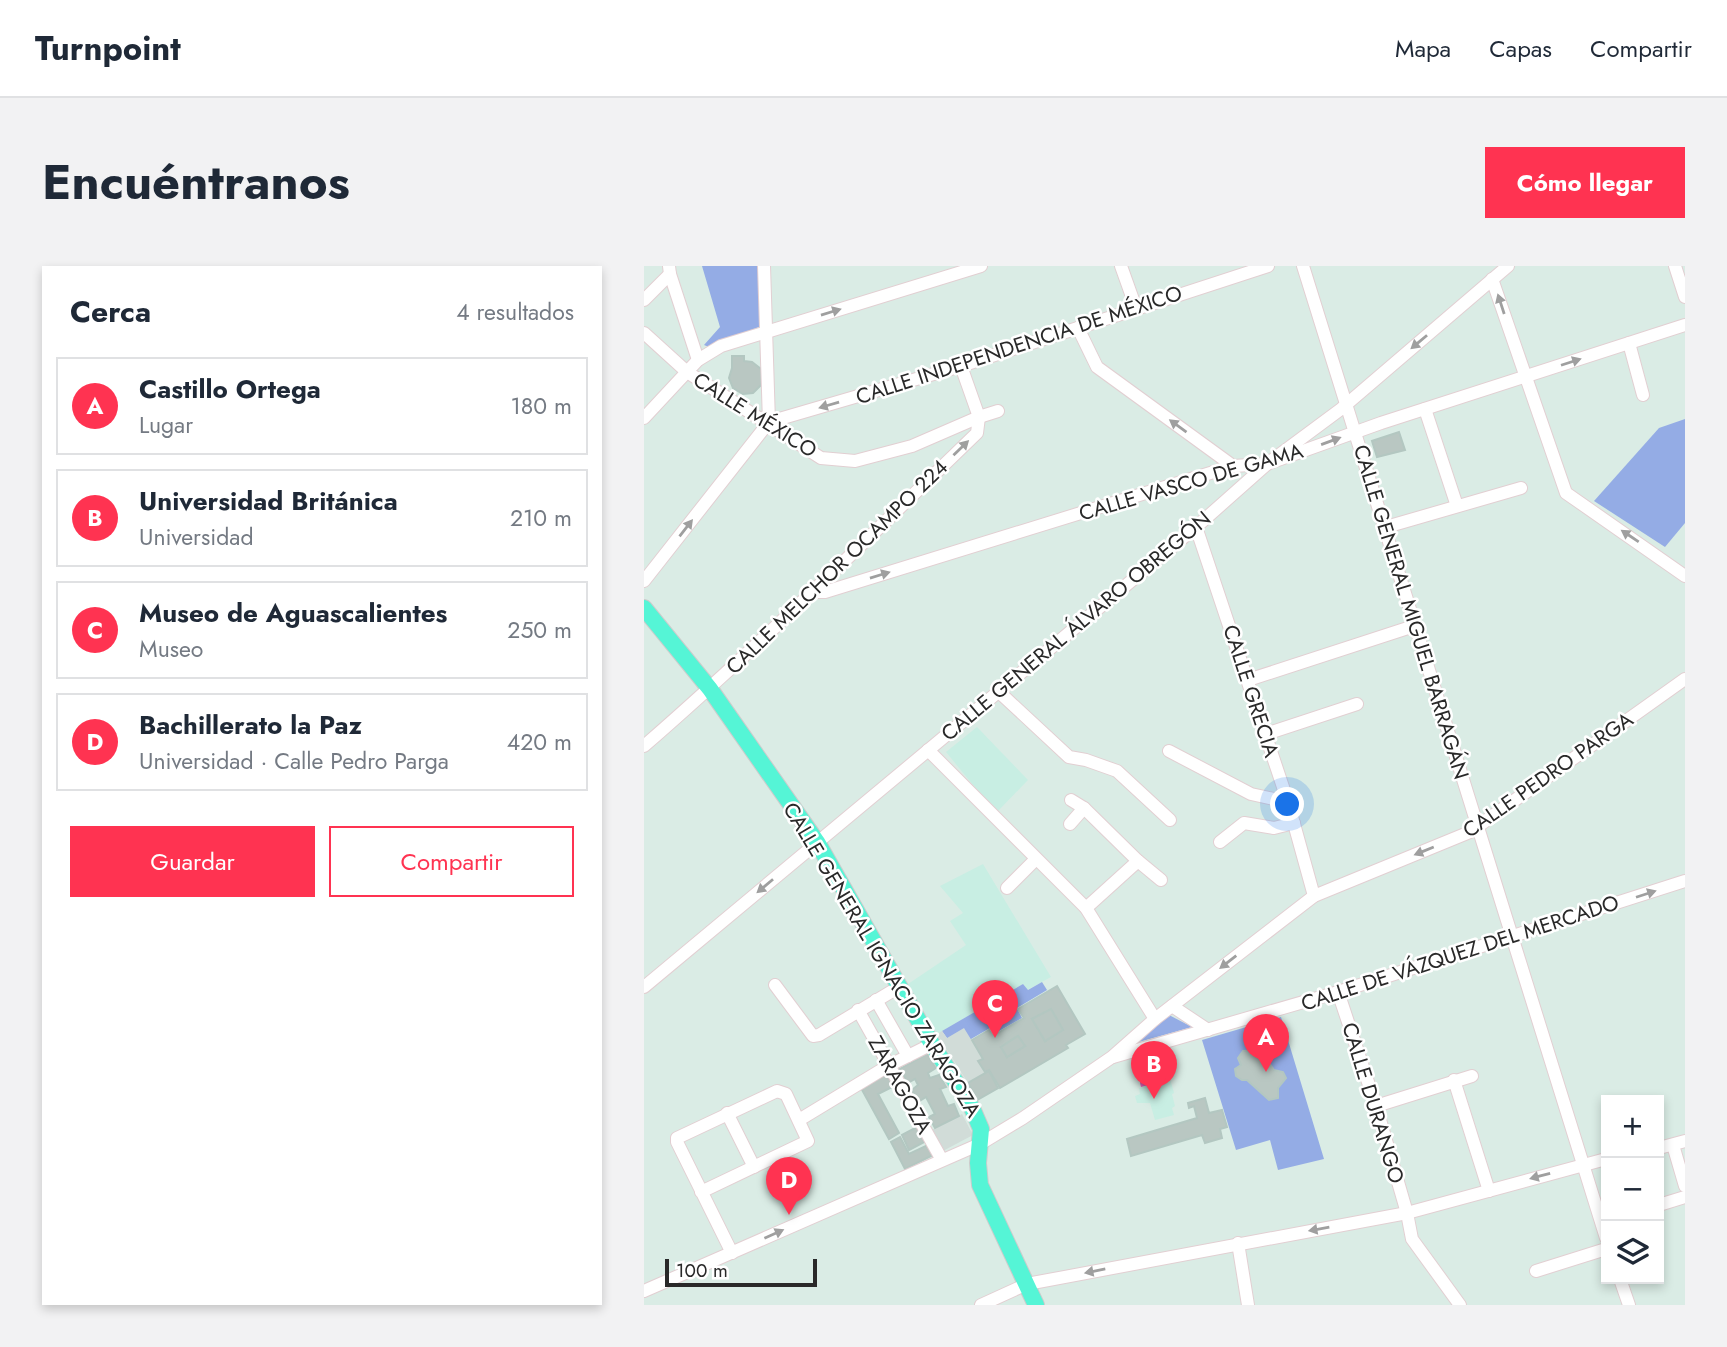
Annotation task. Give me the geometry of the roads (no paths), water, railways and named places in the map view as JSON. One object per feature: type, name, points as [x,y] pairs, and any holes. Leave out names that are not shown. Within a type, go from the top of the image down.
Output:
[{"type":"main road","name":"CALLE GENERAL IGNACIO ZARAGOZA","points":[[644,608],[710,689],[817,842],[899,988],[972,1108],[981,1129],[978,1163],[980,1185],[1036,1305]]},
{"type":"street","points":[[644,582],[769,422],[764,266]]},
{"type":"street","points":[[644,418],[698,360],[721,345],[981,266]]},
{"type":"street","points":[[1121,266],[1136,308]]},
{"type":"street","name":"CALLE INDEPENDENCIA DE MÉXICO","points":[[769,422],[961,366],[1268,266]]},
{"type":"street","name":"CALLE GENERAL MIGUEL BARRAGÁN","points":[[1303,266],[1387,527],[1414,626],[1583,1164],[1603,1221]]},
{"type":"street","name":"CALLE GENERAL ÁLVARO OBREGÓN","points":[[644,987],[1196,527],[1267,464],[1346,403],[1508,266]]},
{"type":"street","points":[[1675,266],[1685,297]]},
{"type":"street","points":[[669,270],[698,360]]},
{"type":"street","points":[[644,300],[669,270]]},
{"type":"street","points":[[1493,279],[1566,493],[1685,576]]},
{"type":"street","name":"CALLE VASCO DE GAMA","points":[[814,592],[825,592],[1233,466],[1267,464],[1425,409],[1685,326]]},
{"type":"street","points":[[1078,328],[1097,367],[1233,466]]},
{"type":"street","name":"CALLE MÉXICO","points":[[644,333],[687,372],[769,422],[821,458],[855,461],[912,446],[998,411]]},
{"type":"street","points":[[1629,343],[1643,395]]},
{"type":"street","points":[[961,366],[979,417]]},
{"type":"street","points":[[1425,409],[1457,506]]},
{"type":"street","name":"CALLE MELCHOR OCAMPO 224","points":[[644,747],[814,592],[977,433],[979,417]]},
{"type":"street","points":[[1387,527],[1521,488]]},
{"type":"street","name":"CALLE GRECIA","points":[[1196,527],[1288,802],[1314,896]]},
{"type":"street","points":[[1248,680],[1414,626]]},
{"type":"street","name":"CALLE PEDRO PARGA","points":[[644,1291],[980,1144],[1112,1057],[1154,1018],[1314,896],[1470,832],[1683,684]]},
{"type":"street","points":[[998,691],[1069,757],[1117,771],[1170,820]]},
{"type":"street","points":[[1266,734],[1357,704]]},
{"type":"street","points":[[928,750],[1086,908],[1154,1018]]},
{"type":"street","points":[[1169,751],[1251,794],[1288,802]]},
{"type":"street","points":[[1071,800],[1084,808],[1161,880]]},
{"type":"street","points":[[1070,824],[1084,808]]},
{"type":"street","points":[[1220,842],[1244,823],[1274,828],[1294,823]]},
{"type":"street","points":[[1007,888],[1036,859]]},
{"type":"street","points":[[1086,908],[1138,861]]},
{"type":"street","name":"CALLE DE VÁZQUEZ DEL MERCADO","points":[[1112,1057],[1338,992],[1684,884]]},
{"type":"street","points":[[775,985],[813,1036],[899,988]]},
{"type":"street","name":"CALLE DURANGO","points":[[1338,992],[1376,1106],[1408,1213],[1415,1246],[1460,1305]]},
{"type":"street","name":"ZARAGOZA","points":[[876,1000],[908,1056]]},
{"type":"street","points":[[1172,1006],[1208,1030]]},
{"type":"street","name":"ZARAGOZA","points":[[858,1010],[942,1160]]},
{"type":"street","points":[[799,1120],[888,1066],[932,1044]]},
{"type":"street","points":[[1376,1106],[1472,1076]]},
{"type":"street","points":[[1454,1080],[1489,1191]]},
{"type":"street","points":[[701,1192],[808,1141],[786,1094],[777,1091],[677,1138],[701,1192],[732,1253]]},
{"type":"street","points":[[727,1113],[754,1167]]},
{"type":"street","points":[[1679,1143],[1685,1186]]},
{"type":"street","points":[[981,1305],[1027,1284],[1408,1213],[1601,1160]]},
{"type":"street","points":[[1664,1203],[1685,1197]]},
{"type":"street","points":[[1238,1243],[1248,1305]]},
{"type":"street","points":[[1536,1271],[1601,1251]]},
{"type":"street","points":[[1622,1284],[1629,1305]]},
{"type":"place","name":"Museo de Aguascalientes","points":[[995,1038]]},
{"type":"place","name":"Castillo Ortega","points":[[1266,1072]]},
{"type":"place","name":"Universidad Británica","points":[[1154,1099]]},
{"type":"place","name":"Bachillerato la Paz","points":[[789,1215]]}]
